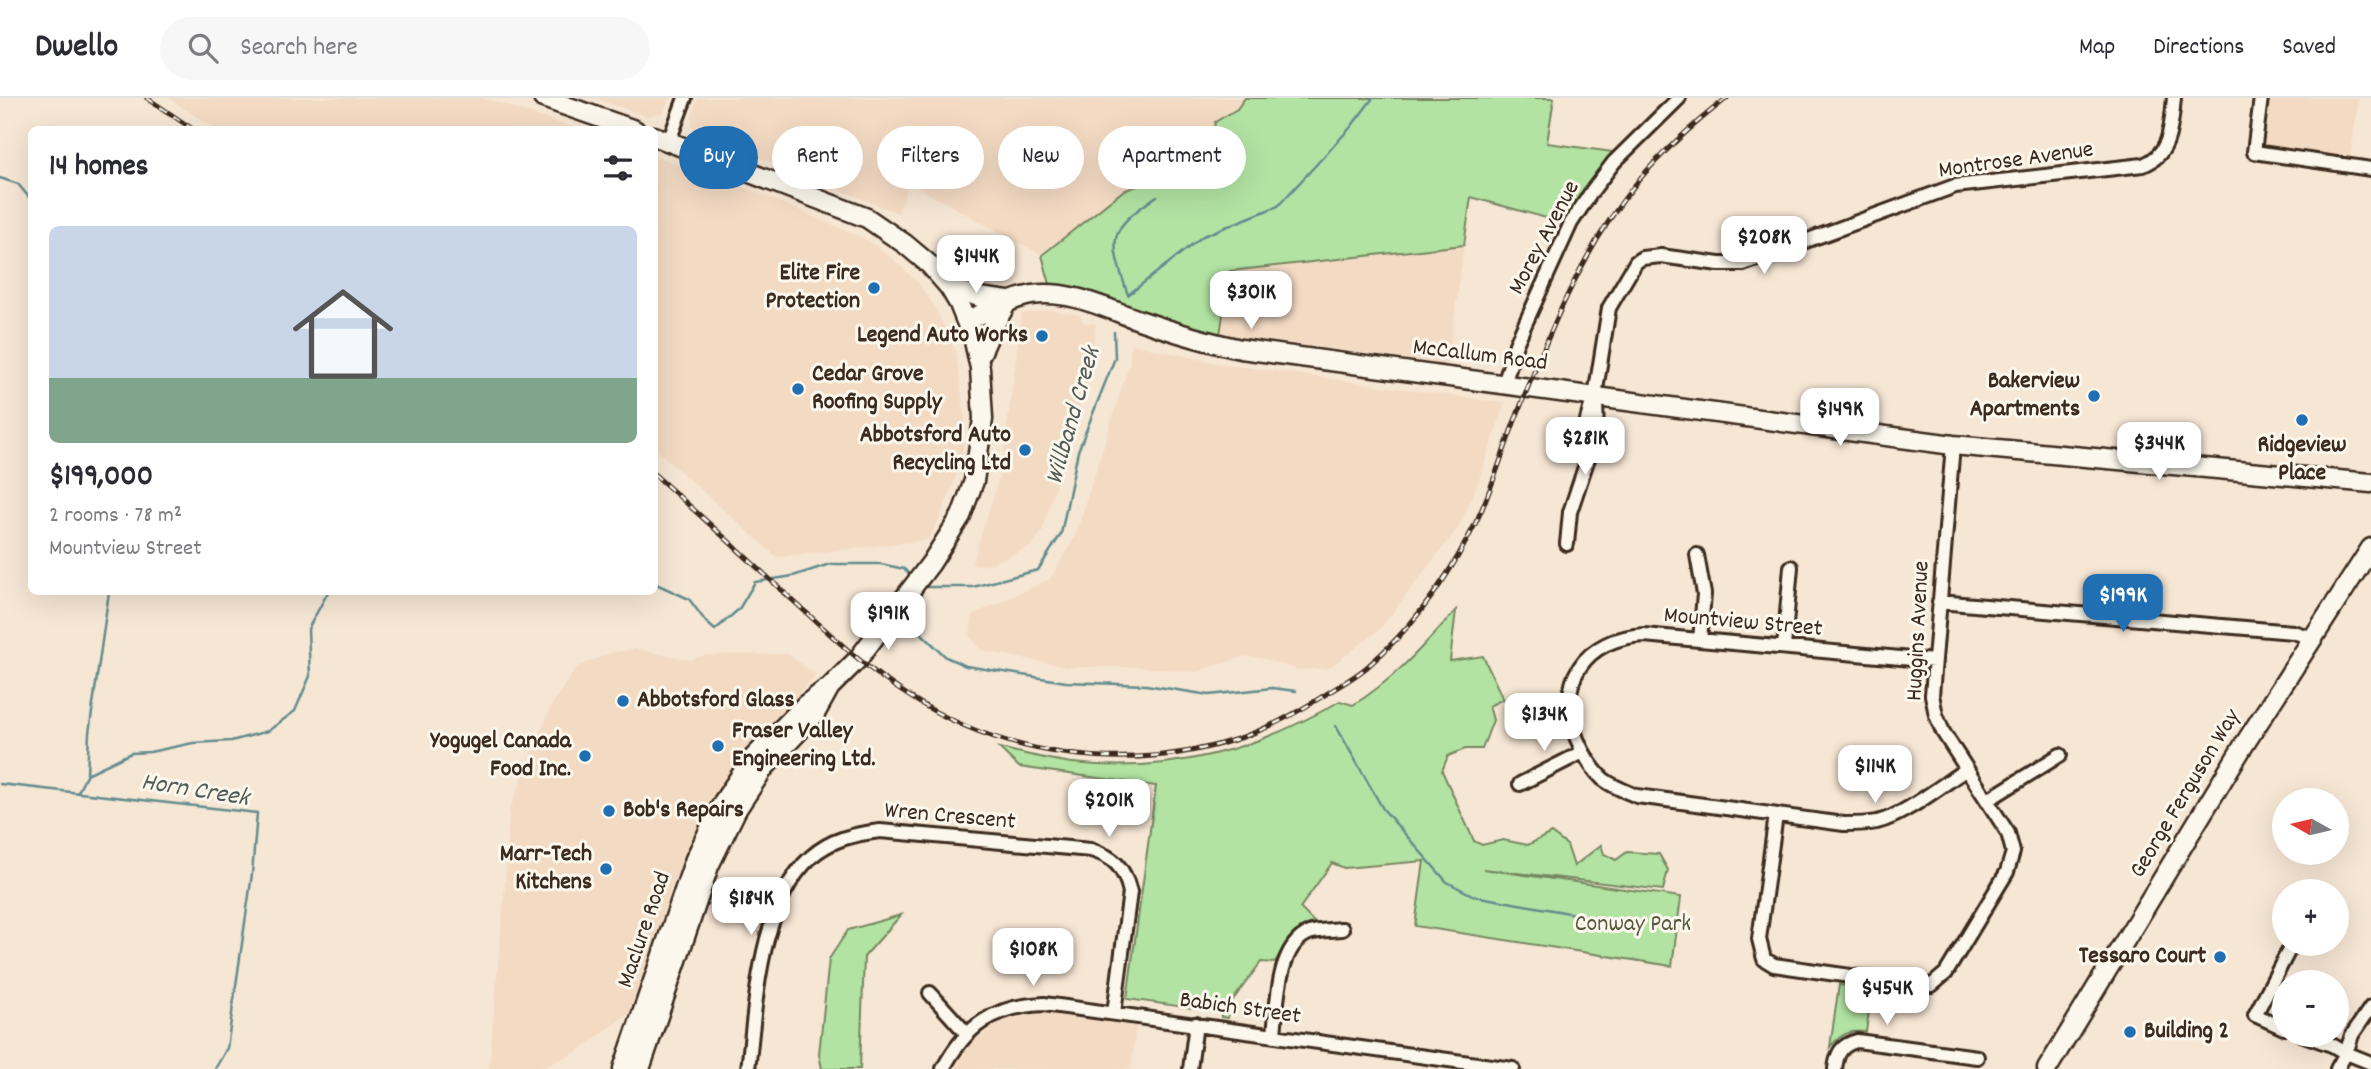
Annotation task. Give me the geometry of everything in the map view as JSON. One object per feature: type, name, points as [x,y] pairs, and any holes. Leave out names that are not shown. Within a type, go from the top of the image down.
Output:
[{"type":"main road","points":[[543,98],[624,126]]},
{"type":"main road","points":[[662,139],[866,218],[905,244],[930,265],[949,287],[966,321]]},
{"type":"main road","points":[[949,287],[979,297],[1008,301],[978,360]]},
{"type":"main road","name":"McCallum Road","points":[[966,321],[1008,301],[1032,295],[1053,294],[1074,298],[1229,347],[1953,445],[2370,484]]},
{"type":"main road","name":"Maclure Road","points":[[629,1069],[695,859],[723,803],[751,760],[778,731],[858,659],[932,563],[961,516],[976,471],[983,419],[978,360],[966,321]]},
{"type":"main road","name":"George Ferguson Way","points":[[2047,1069],[2312,638],[2371,548]]},
{"type":"street","points":[[662,139],[685,98]]},
{"type":"street","name":"Morey Avenue","points":[[1504,385],[1516,344],[1571,223],[1614,162],[1679,98]]},
{"type":"street","name":"Montrose Avenue","points":[[1595,396],[1609,308],[1639,259],[1661,256],[1719,264],[1743,264],[1955,186],[2143,165],[2159,156],[2166,146],[2174,98]]},
{"type":"street","points":[[2261,98],[2254,152],[2371,169]]},
{"type":"street","points":[[1567,544],[1570,512],[1587,461],[1584,452],[1590,408],[1595,396]]},
{"type":"street","name":"Huggins Avenue","points":[[1776,814],[1759,939],[1763,959],[1774,965],[1919,986],[1932,985],[1945,973],[2007,872],[2013,852],[2008,833],[1943,732],[1932,695],[1953,445]]},
{"type":"street","points":[[1697,555],[1704,594],[1700,640]]},
{"type":"street","points":[[1784,648],[1791,567]]},
{"type":"street","points":[[1939,602],[2293,632],[2312,638]]},
{"type":"street","name":"Mountview Street","points":[[1583,752],[1572,724],[1569,705],[1571,685],[1579,667],[1591,653],[1624,636],[1644,635],[1934,661]]},
{"type":"street","points":[[1520,784],[1583,752],[1604,779],[1637,796],[1844,824],[1880,822],[1967,769]]},
{"type":"street","points":[[1987,800],[2060,755]]},
{"type":"street","name":"Wren Crescent","points":[[747,1069],[762,957],[778,908],[792,879],[811,857],[831,843],[854,834],[904,832],[1091,850],[1107,855],[1119,864],[1127,877],[1130,892],[1114,1013]]},
{"type":"street","points":[[1274,1035],[1283,965],[1289,951],[1298,940],[1309,933],[1342,929]]},
{"type":"street","points":[[2272,982],[2255,1015],[2272,1023]]},
{"type":"street","points":[[930,993],[966,1033]]},
{"type":"street","name":"Babich Street","points":[[943,1069],[966,1033],[983,1021],[1023,1005],[1044,1004],[1513,1069]]},
{"type":"street","points":[[2337,1069],[2352,1035],[2371,1007]]},
{"type":"street","points":[[1190,1069],[1196,1024]]},
{"type":"street","points":[[1835,1069],[1839,1051],[1844,1045],[1857,1041],[1977,1057]]},
{"type":"street","points":[[2336,1047],[2371,1063]]},
{"type":"shaded area","points":[[169,98],[483,98],[568,126],[211,126]]},
{"type":"shaded area","points":[[594,98],[671,98],[662,113],[646,116]]},
{"type":"shaded area","points":[[698,98],[1245,98],[1237,109],[1215,122],[1214,126],[1098,126],[1098,189],[1129,189],[1042,255],[920,189],[984,189],[984,126],[877,126],[877,189],[907,189],[898,213],[838,189],[863,189],[863,126],[772,126],[772,162],[758,157],[758,126],[692,126]]},
{"type":"shaded area","points":[[2262,98],[2359,98],[2349,163],[2256,150]]},
{"type":"shaded area","points":[[658,157],[679,165],[679,189],[747,189],[761,194],[867,240],[893,259],[918,283],[934,306],[956,352],[965,420],[963,449],[955,480],[928,540],[777,557],[658,452]]},
{"type":"shaded area","points":[[1464,245],[1448,364],[1220,334],[1230,271]]},
{"type":"shaded area","points":[[1050,310],[1079,315],[1085,323],[1096,324],[1089,375],[1042,532],[1030,547],[987,565],[972,564],[1001,472],[1022,314]]},
{"type":"shaded area","points":[[1130,344],[1222,364],[1505,403],[1476,488],[1458,528],[1379,630],[1329,668],[1297,670],[1266,659],[1246,656],[1195,672],[1141,667],[1067,667],[981,650],[970,636],[973,615],[1050,579],[1075,537],[1130,362]]},
{"type":"shaded area","points":[[635,649],[691,660],[706,655],[788,654],[816,675],[742,756],[714,799],[689,845],[671,890],[629,1013],[577,1052],[536,1069],[489,1069],[509,811],[551,706],[577,667],[610,653]]},
{"type":"shaded area","points":[[1040,1013],[1136,1026],[1131,1069],[954,1069],[974,1040],[1002,1021]]},
{"type":"green space","points":[[1245,98],[1554,98],[1547,143],[1620,153],[1564,223],[1471,197],[1464,245],[1230,271],[1220,334],[1145,316],[1051,288],[1042,255],[1123,191],[1246,189],[1246,126],[1214,126],[1215,122],[1237,109]]},
{"type":"green space","name":"Conway Park","points":[[1456,610],[1450,661],[1483,656],[1503,699],[1489,706],[1493,720],[1482,749],[1465,749],[1448,756],[1442,771],[1474,841],[1482,845],[1503,840],[1528,845],[1551,833],[1567,845],[1574,866],[1601,845],[1604,854],[1616,860],[1627,852],[1659,854],[1668,870],[1663,890],[1483,869],[1681,897],[1672,966],[1415,926],[1424,861],[1344,868],[1332,863],[1300,908],[1314,922],[1290,938],[1275,963],[1261,962],[1230,1004],[1228,1018],[1221,1017],[1221,1012],[1127,999],[1156,786],[1019,767],[999,748],[1064,762],[1109,766],[1178,761],[1245,745],[1277,733],[1340,701],[1353,705],[1395,673]]},
{"type":"green space","points":[[901,915],[864,957],[860,1069],[822,1069],[819,1054],[829,959],[848,930]]},
{"type":"green space","points":[[1839,985],[1872,990],[1866,1032],[1846,1034],[1830,1047]]},
{"type":"waterway","name":"Willband Creek","points":[[1157,196],[1128,218],[1116,237],[1117,260],[1128,295],[1203,236],[1278,206],[1350,128],[1373,98]]},
{"type":"waterway","name":"Willband Creek","points":[[0,178],[18,184],[28,196]]},
{"type":"waterway","name":"Willband Creek","points":[[921,587],[973,587],[1038,570],[1061,534],[1078,451],[1115,358],[1114,332]]},
{"type":"waterway","name":"Willband Creek","points":[[658,585],[689,599],[715,630],[739,609],[755,582],[793,576],[830,564],[881,564],[904,569],[912,577]]},
{"type":"waterway","points":[[921,587],[922,634],[946,657],[966,666],[1066,682],[1146,685],[1209,695],[1272,688],[1296,691]]},
{"type":"waterway","name":"Horn Creek","points":[[78,792],[87,774],[89,733],[109,595]]},
{"type":"waterway","points":[[87,774],[131,753],[193,743],[231,741],[268,731],[295,711],[310,676],[308,629],[326,595]]},
{"type":"waterway","points":[[1336,726],[1383,809],[1447,882],[1474,896],[1603,919]]},
{"type":"waterway","name":"Horn Creek","points":[[0,784],[257,813],[252,874],[227,1048],[215,1069]]},
{"type":"railway","points":[[147,98],[188,126]]},
{"type":"railway","points":[[658,478],[860,660],[906,694],[982,733],[1023,745],[1108,757],[1151,756],[1193,750],[1246,736],[1291,715],[1362,671],[1383,653],[1424,606],[1448,572],[1476,523],[1552,328],[1599,237],[1617,208],[1648,170],[1680,137],[1727,98]]},
{"type":"place","name":"Elite Fire Protection","points":[[874,288]]},
{"type":"place","name":"Legend Auto Works","points":[[1042,336]]},
{"type":"place","name":"Cedar Grove Roofing Supply","points":[[798,389]]},
{"type":"place","name":"Bakerview Apartments","points":[[2094,396]]},
{"type":"place","name":"Ridgeview Place","points":[[2302,420]]},
{"type":"place","name":"Abbotsford Auto Recycling Ltd","points":[[1025,450]]},
{"type":"place","name":"Abbotsford Glass","points":[[623,701]]},
{"type":"place","name":"Fraser Valley Engineering Ltd.","points":[[718,746]]},
{"type":"place","name":"Yogugel Canada Food Inc.","points":[[585,756]]},
{"type":"place","name":"Bob's Repairs","points":[[609,811]]},
{"type":"place","name":"Marr-Tech Kitchens","points":[[606,869]]},
{"type":"place","name":"Tessaro Court","points":[[2220,957]]},
{"type":"place","name":"Building 2","points":[[2130,1032]]}]
